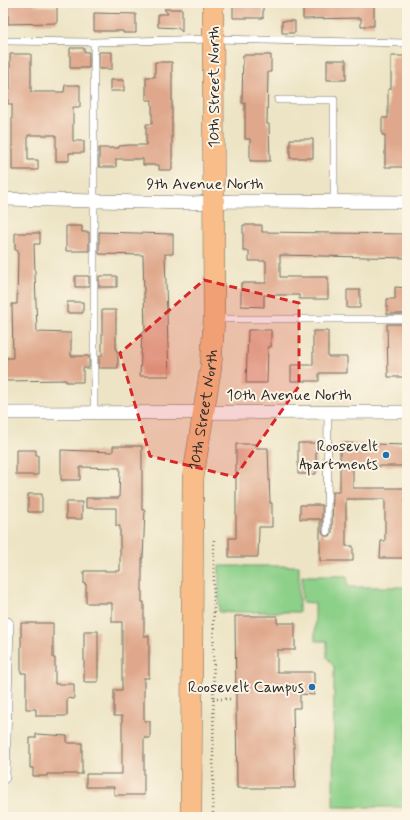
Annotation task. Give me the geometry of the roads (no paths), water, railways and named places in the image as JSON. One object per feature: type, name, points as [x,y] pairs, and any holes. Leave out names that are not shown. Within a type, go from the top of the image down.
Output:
[{"type":"main road","name":"10th Street North","points":[[191,817],[193,478],[211,366],[214,319],[213,3]]},
{"type":"street","name":"9th Avenue North","points":[[3,199],[192,203],[407,202]]},
{"type":"street","name":"10th Avenue North","points":[[3,413],[407,412]]},
{"type":"street","points":[[3,777],[4,685],[7,624]]},
{"type":"lane","points":[[3,41],[94,42],[214,39],[407,43]]},
{"type":"lane","points":[[94,42],[94,413]]},
{"type":"lane","points":[[278,100],[334,100],[334,202]]},
{"type":"lane","points":[[214,319],[407,319]]},
{"type":"lane","points":[[327,532],[328,412]]},
{"type":"place","name":"Roosevelt Apartments","points":[[386,455]]},
{"type":"place","name":"Roosevelt Campus","points":[[312,687]]}]
